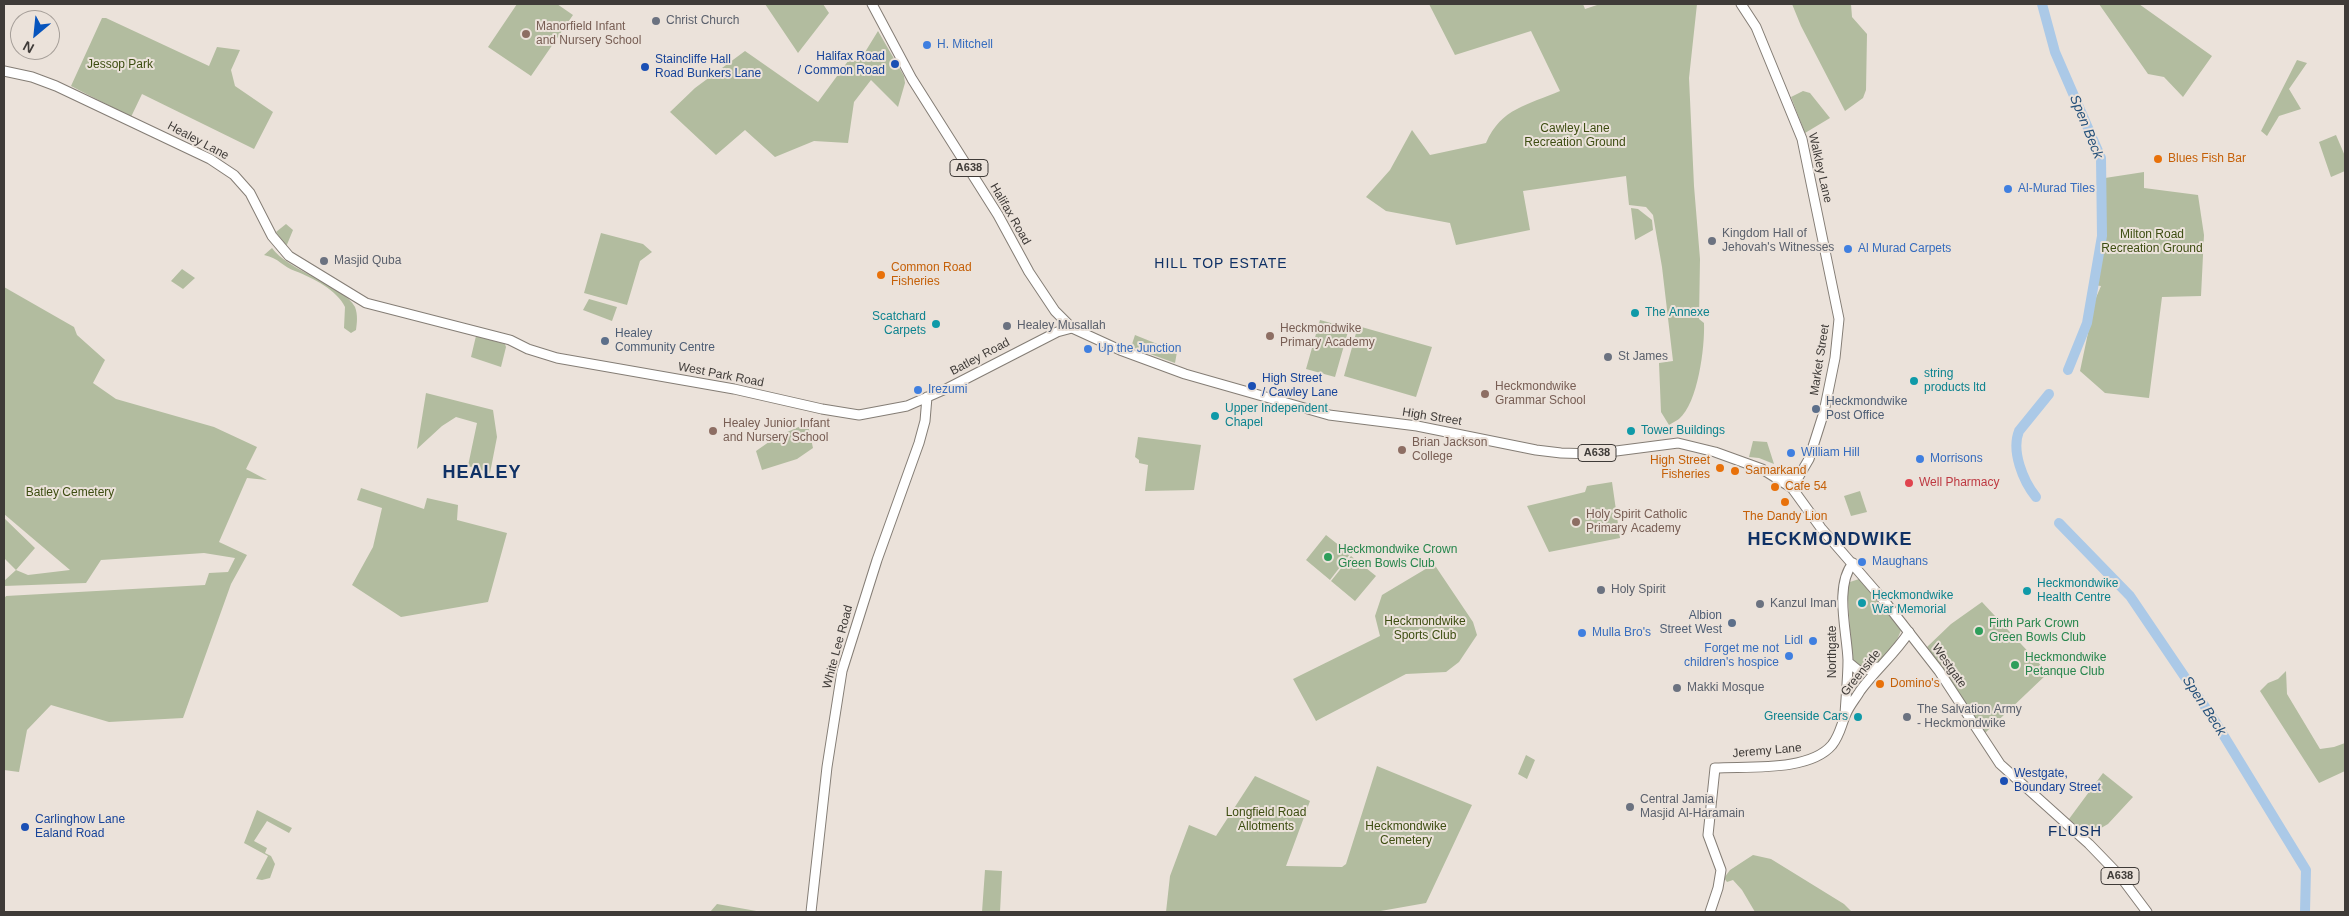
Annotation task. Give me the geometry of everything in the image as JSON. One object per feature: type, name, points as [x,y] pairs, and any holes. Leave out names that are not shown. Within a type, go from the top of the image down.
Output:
[{"type":"main road","name":"Halifax Road","points":[[872,4],[912,79],[998,215],[1034,279],[1055,311],[1072,328]]},
{"type":"main road","name":"Walkley Lane","points":[[1741,4],[1756,27],[1802,140],[1839,318]]},
{"type":"main road","name":"Healey Lane","points":[[4,71],[32,77],[56,86],[210,159],[237,178],[244,186],[280,248],[289,256],[366,303],[510,340]]},
{"type":"main road","name":"Market Street","points":[[1792,488],[1808,459],[1818,435],[1835,358],[1839,318]]},
{"type":"main road","name":"Batley Road","points":[[927,397],[1057,332],[1072,328]]},
{"type":"main road","name":"High Street","points":[[1072,328],[1120,350],[1185,374],[1328,416],[1417,426],[1536,450],[1561,452],[1593,454],[1678,443],[1742,461],[1778,478],[1792,488]]},
{"type":"main road","name":"West Park Road","points":[[510,340],[528,349],[557,358],[734,388],[822,410],[858,415],[907,406],[927,397]]},
{"type":"main road","name":"White Lee Road","points":[[810,912],[827,767],[842,671],[877,560],[919,442],[925,421],[927,397]]},
{"type":"main road","points":[[1778,478],[1799,475]]},
{"type":"main road","name":"A638","points":[[1792,488],[1821,528],[1853,563]]},
{"type":"main road","name":"Westgate","points":[[1853,563],[1939,671],[2000,764],[2089,844],[2120,876],[2147,912]]},
{"type":"main road","name":"Northgate","points":[[1845,715],[1848,662],[1843,592],[1846,571],[1853,563]]},
{"type":"main road","name":"Greenside","points":[[1820,755],[1832,745],[1841,732],[1845,715],[1879,667],[1899,648],[1909,632]]},
{"type":"main road","points":[[1848,662],[1859,671],[1879,667]]},
{"type":"main road","name":"Jeremy Lane","points":[[1710,912],[1718,888],[1721,870],[1710,846],[1709,831],[1715,768],[1797,763],[1820,755]]},
{"type":"green space","name":"Manorfield Infant and Nursery School","points":[[517,4],[557,4],[573,15],[531,76],[488,47]]},
{"type":"green space","points":[[765,4],[823,4],[829,13],[798,53]]},
{"type":"green space","name":"Cawley Lane Recreation Ground","points":[[1429,4],[1583,4],[1585,9],[1600,4],[1697,4],[1689,78],[1694,186],[1700,259],[1699,319],[1704,323],[1703,346],[1696,388],[1691,401],[1679,419],[1669,425],[1661,412],[1659,363],[1673,361],[1662,267],[1653,215],[1646,207],[1629,205],[1626,176],[1523,191],[1530,230],[1456,245],[1450,223],[1386,211],[1366,197],[1390,170],[1412,130],[1430,155],[1486,143],[1499,122],[1508,115],[1526,104],[1560,91],[1531,31],[1455,55]]},
{"type":"green space","points":[[1792,4],[1851,4],[1852,17],[1867,34],[1866,90],[1863,98],[1845,111],[1801,26]]},
{"type":"green space","points":[[2099,4],[2139,4],[2212,56],[2183,97],[2164,77],[2148,74]]},
{"type":"green space","name":"Jessop Park","points":[[102,18],[106,18],[209,66],[217,47],[240,50],[231,70],[235,86],[273,112],[254,149],[142,94],[131,117],[71,86]]},
{"type":"green space","points":[[878,31],[904,76],[905,83],[898,107],[871,80],[854,102],[848,143],[814,141],[775,157],[745,130],[716,155],[670,112],[695,88],[745,51],[818,102],[851,57],[855,61],[862,57]]},
{"type":"green space","points":[[2297,60],[2307,63],[2289,89],[2301,109],[2279,116],[2267,136],[2261,131]]},
{"type":"green space","points":[[1803,91],[1810,93],[1830,118],[1805,133],[1791,97]]},
{"type":"green space","points":[[2336,135],[2345,156],[2345,171],[2331,177],[2319,142]]},
{"type":"green space","name":"Milton Road Recreation Ground","points":[[2144,172],[2144,188],[2198,195],[2204,235],[2201,296],[2162,297],[2149,398],[2105,393],[2080,371],[2095,300],[2101,286],[2093,285],[2105,178]]},
{"type":"green space","points":[[1631,208],[1638,209],[1652,220],[1653,230],[1635,240]]},
{"type":"green space","points":[[286,224],[293,230],[286,247],[276,232]]},
{"type":"green space","points":[[601,233],[643,244],[652,252],[640,261],[627,305],[584,293]]},
{"type":"green space","points":[[272,248],[290,264],[349,299],[356,310],[356,330],[351,333],[344,328],[345,307],[336,295],[317,281],[264,255]]},
{"type":"green space","points":[[182,269],[195,278],[183,289],[171,281]]},
{"type":"green space","name":"Batley Cemetery","points":[[4,287],[74,327],[77,335],[105,360],[93,383],[116,399],[214,427],[257,447],[246,469],[267,480],[247,478],[219,542],[247,555],[231,584],[183,718],[109,722],[51,705],[27,730],[19,772],[4,770],[4,599],[6,596],[205,585],[209,573],[228,572],[235,558],[204,553],[101,560],[86,583],[4,586],[4,581],[16,570],[28,575],[70,570],[4,514]]},
{"type":"green space","points":[[589,299],[617,307],[612,321],[583,310]]},
{"type":"green space","points":[[1320,320],[1349,328],[1335,377],[1306,369]]},
{"type":"green space","points":[[1358,326],[1432,347],[1416,397],[1344,376]]},
{"type":"green space","points":[[1135,335],[1177,352],[1175,363],[1131,347]]},
{"type":"green space","points":[[476,336],[505,344],[501,367],[471,357]]},
{"type":"green space","points":[[426,393],[493,410],[497,437],[490,473],[468,466],[477,423],[456,417],[442,426],[417,449]]},
{"type":"green space","points":[[803,425],[808,425],[813,448],[797,459],[762,470],[756,451],[776,437]]},
{"type":"green space","points":[[1138,437],[1201,445],[1194,490],[1145,491],[1148,465],[1139,463],[1139,460],[1135,457]]},
{"type":"green space","points":[[1753,441],[1767,442],[1774,464],[1759,458],[1749,457]]},
{"type":"green space","name":"Holy Spirit Catholic Primary Academy","points":[[1612,482],[1620,538],[1549,552],[1527,506],[1585,492],[1587,486]]},
{"type":"green space","points":[[361,488],[424,509],[427,498],[458,505],[457,520],[507,533],[488,602],[401,617],[352,585],[373,547],[382,508],[357,500]]},
{"type":"green space","points":[[1860,491],[1867,512],[1851,516],[1844,496]]},
{"type":"green space","points":[[4,518],[35,548],[16,570],[4,558]]},
{"type":"green space","name":"Heckmondwike Crown Green Bowls Club","points":[[1326,535],[1350,554],[1330,580],[1306,560]]},
{"type":"green space","name":"Heckmondwike Crown Green Bowls Club","points":[[1351,556],[1376,576],[1355,601],[1331,581]]},
{"type":"green space","name":"Heckmondwike Sports Club","points":[[1434,564],[1473,622],[1477,635],[1459,662],[1446,672],[1406,674],[1316,721],[1293,679],[1380,636],[1375,616],[1382,595]]},
{"type":"green space","points":[[1859,579],[1901,630],[1887,654],[1876,664],[1863,669],[1852,662],[1847,583]]},
{"type":"green space","points":[[1982,602],[2048,673],[1985,733],[1927,647],[1951,624]]},
{"type":"green space","points":[[2286,671],[2287,694],[2320,749],[2345,743],[2345,771],[2319,783],[2260,691]]},
{"type":"green space","points":[[1526,755],[1535,760],[1527,779],[1518,774]]},
{"type":"green space","name":"Heckmondwike Cemetery","points":[[1377,766],[1472,805],[1426,903],[1375,912],[1166,912],[1170,876],[1189,825],[1216,836],[1255,776],[1310,801],[1286,866],[1342,867],[1346,864]]},
{"type":"green space","points":[[2103,773],[2133,797],[2108,824],[2089,835],[2069,819]]},
{"type":"green space","points":[[257,810],[292,828],[289,833],[267,821],[254,841],[267,848],[265,853],[271,856],[275,864],[270,878],[262,880],[256,879],[268,856],[244,843]]},
{"type":"green space","points":[[1753,855],[1771,859],[1844,904],[1852,912],[1755,912],[1742,890],[1733,880],[1727,882],[1724,878],[1730,870]]},
{"type":"green space","points":[[985,870],[1002,871],[1000,912],[982,912]]},
{"type":"green space","points":[[717,904],[762,912],[710,912]]},
{"type":"waterway","name":"Spen Beck","points":[[2042,4],[2055,52],[2101,158],[2102,236],[2087,323],[2068,370]]},
{"type":"waterway","name":"Spen Beck","points":[[2036,497],[2027,483],[2020,466],[2016,448],[2017,439],[2019,431],[2049,394]]},
{"type":"waterway","name":"Spen Beck","points":[[2059,523],[2130,596],[2216,723],[2306,870],[2305,912]]},
{"type":"place","name":"Christ Church","points":[[656,21]]},
{"type":"place","name":"Manorfield Infant and Nursery School","points":[[526,34]]},
{"type":"place","name":"H. Mitchell","points":[[927,45]]},
{"type":"place","name":"Halifax Road / Common Road","points":[[895,64]]},
{"type":"place","name":"Staincliffe Hall Road Bunkers Lane","points":[[645,67]]},
{"type":"place","name":"Blues Fish Bar","points":[[2158,159]]},
{"type":"place","name":"Al-Murad Tiles","points":[[2008,189]]},
{"type":"place","name":"Kingdom Hall of Jehovah's Witnesses","points":[[1712,241]]},
{"type":"place","name":"Al Murad Carpets","points":[[1848,249]]},
{"type":"place","name":"Masjid Quba","points":[[324,261]]},
{"type":"place","name":"Common Road Fisheries","points":[[881,275]]},
{"type":"place","name":"The Annexe","points":[[1635,313]]},
{"type":"place","name":"Scatchard Carpets","points":[[936,324]]},
{"type":"place","name":"Healey Musallah","points":[[1007,326]]},
{"type":"place","name":"Heckmondwike Primary Academy","points":[[1270,336]]},
{"type":"place","name":"Healey Community Centre","points":[[605,341]]},
{"type":"place","name":"Up the Junction","points":[[1088,349]]},
{"type":"place","name":"St James","points":[[1608,357]]},
{"type":"place","name":"string products ltd","points":[[1914,381]]},
{"type":"place","name":"High Street / Cawley Lane","points":[[1252,386]]},
{"type":"place","name":"Irezumi","points":[[918,390]]},
{"type":"place","name":"Heckmondwike Grammar School","points":[[1485,394]]},
{"type":"place","name":"Heckmondwike Post Office","points":[[1816,409]]},
{"type":"place","name":"Upper Independent Chapel","points":[[1215,416]]},
{"type":"place","name":"Healey Junior Infant and Nursery School","points":[[713,431]]},
{"type":"place","name":"Tower Buildings","points":[[1631,431]]},
{"type":"place","name":"Brian Jackson College","points":[[1402,450]]},
{"type":"place","name":"William Hill","points":[[1791,453]]},
{"type":"place","name":"Morrisons","points":[[1920,459]]},
{"type":"place","name":"High Street Fisheries","points":[[1720,468]]},
{"type":"place","name":"Samarkand","points":[[1735,471]]},
{"type":"place","name":"Well Pharmacy","points":[[1909,483]]},
{"type":"place","name":"Cafe 54","points":[[1775,487]]},
{"type":"place","name":"The Dandy Lion","points":[[1785,502]]},
{"type":"place","name":"Holy Spirit Catholic Primary Academy","points":[[1576,522]]},
{"type":"place","name":"Heckmondwike Crown Green Bowls Club","points":[[1328,557]]},
{"type":"place","name":"Maughans","points":[[1862,562]]},
{"type":"place","name":"Holy Spirit","points":[[1601,590]]},
{"type":"place","name":"Heckmondwike Health Centre","points":[[2027,591]]},
{"type":"place","name":"Heckmondwike War Memorial","points":[[1862,603]]},
{"type":"place","name":"Kanzul Iman","points":[[1760,604]]},
{"type":"place","name":"Albion Street West","points":[[1732,623]]},
{"type":"place","name":"Firth Park Crown Green Bowls Club","points":[[1979,631]]},
{"type":"place","name":"Mulla Bro's","points":[[1582,633]]},
{"type":"place","name":"Lidl","points":[[1813,641]]},
{"type":"place","name":"Forget me not children's hospice","points":[[1789,656]]},
{"type":"place","name":"Heckmondwike Petanque Club","points":[[2015,665]]},
{"type":"place","name":"Domino's","points":[[1880,684]]},
{"type":"place","name":"Makki Mosque","points":[[1677,688]]},
{"type":"place","name":"Greenside Cars","points":[[1858,717]]},
{"type":"place","name":"The Salvation Army - Heckmondwike","points":[[1907,717]]},
{"type":"place","name":"Westgate, Boundary Street","points":[[2004,781]]},
{"type":"place","name":"Central Jamia Masjid Al-Haramain","points":[[1630,807]]},
{"type":"place","name":"Carlinghow Lane Ealand Road","points":[[25,827]]},
{"type":"district","name":"HILL TOP ESTATE","points":[[1221,264]]},
{"type":"district","name":"HEALEY","points":[[482,473]]},
{"type":"district","name":"HECKMONDWIKE","points":[[1830,540]]},
{"type":"district","name":"FLUSH","points":[[2075,832]]},
{"type":"park label","name":"Longfield Road Allotments","points":[[1266,820]]}]
